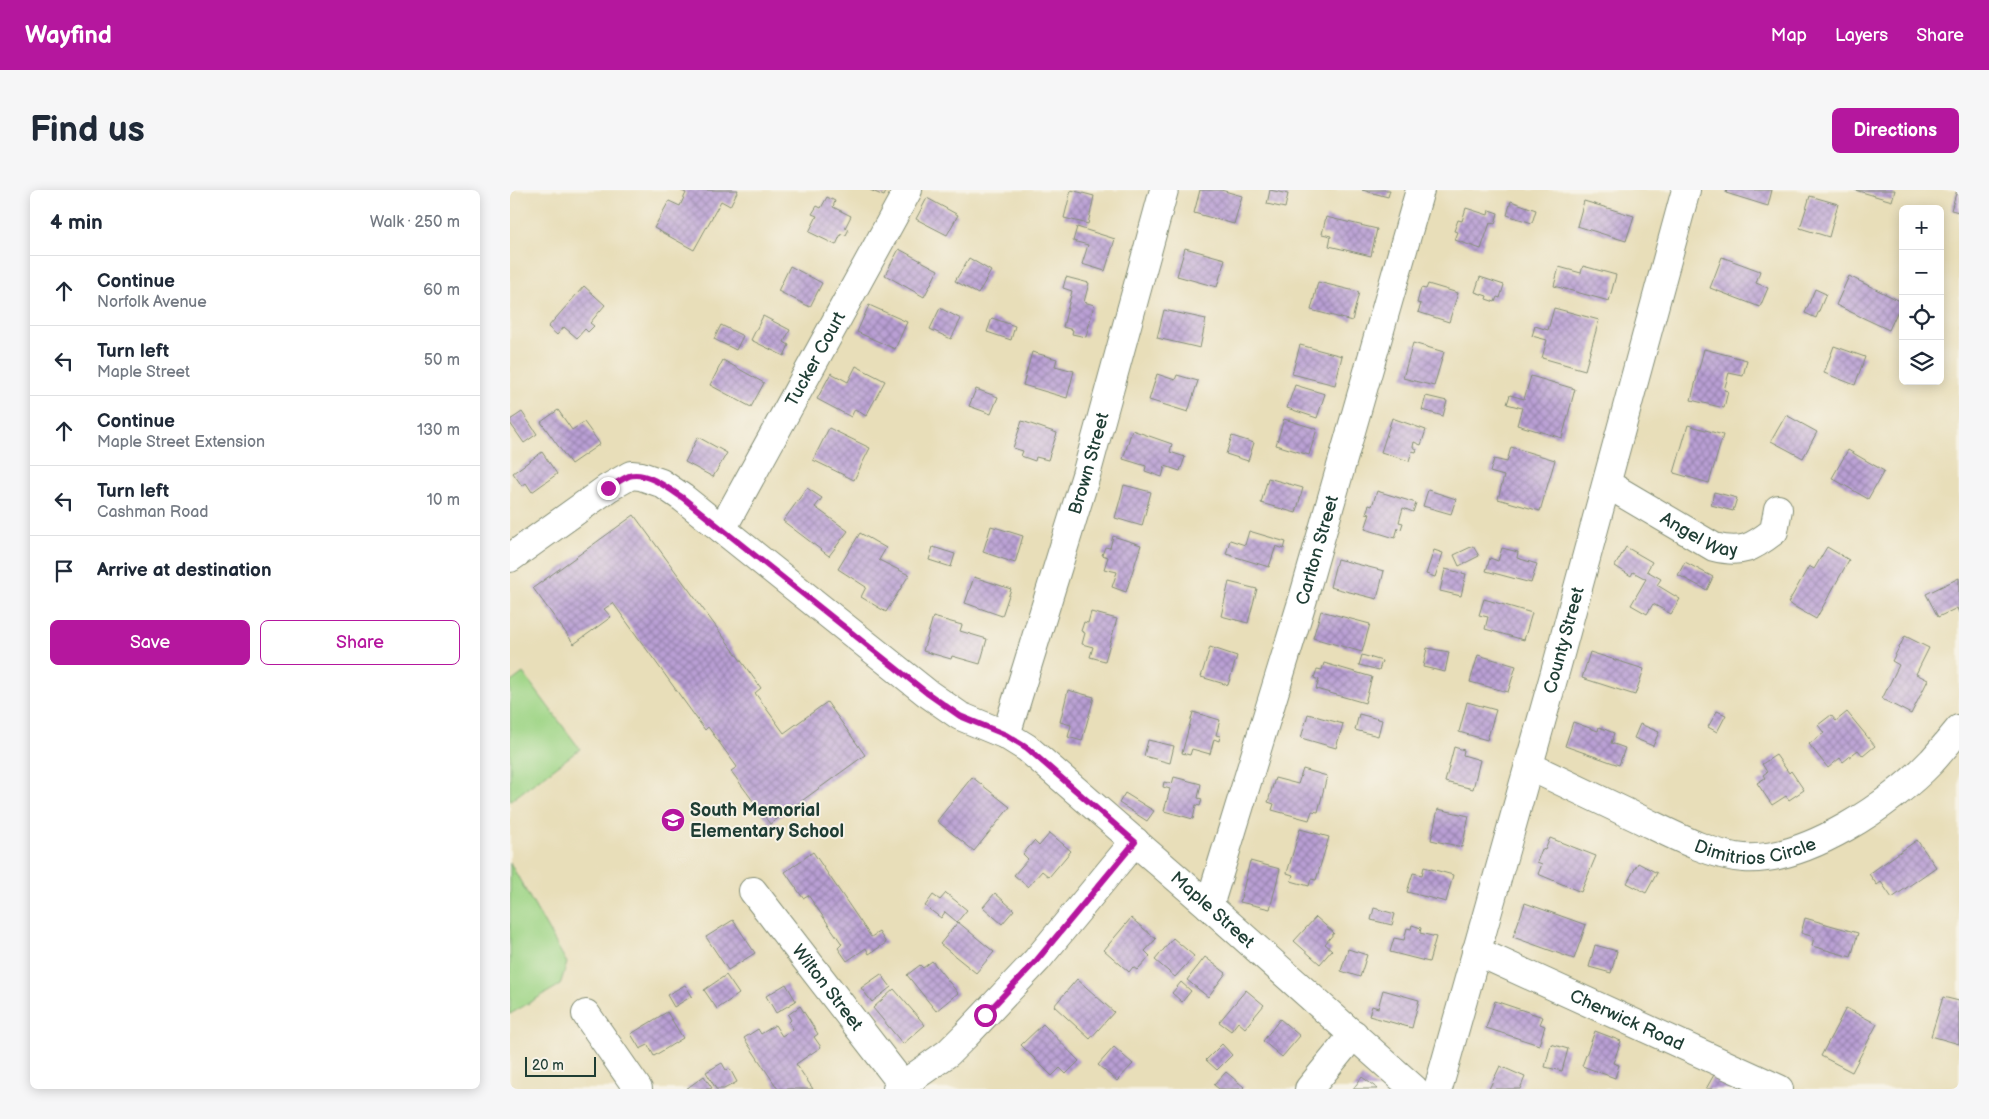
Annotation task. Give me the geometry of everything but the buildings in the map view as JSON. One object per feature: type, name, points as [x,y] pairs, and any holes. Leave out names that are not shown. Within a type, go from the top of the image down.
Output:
[{"type":"street","name":"Tucker Court","points":[[722,529],[908,190]]},
{"type":"street","name":"Brown Street","points":[[1006,735],[1086,475],[1164,190]]},
{"type":"street","name":"Carlton Street","points":[[1210,906],[1303,598],[1420,190]]},
{"type":"street","name":"County Street","points":[[1438,1089],[1607,484],[1686,190]]},
{"type":"street","name":"Maple Street","points":[[510,558],[608,488],[631,475],[641,476],[661,483],[683,498],[927,693],[960,716],[1006,735],[1027,748],[1210,906],[1414,1089]]},
{"type":"street","name":"Angel Way","points":[[1607,484],[1714,547],[1731,552],[1744,549],[1761,541],[1774,531],[1778,509]]},
{"type":"street","name":"Dimitrios Circle","points":[[1529,766],[1682,840],[1744,858],[1771,856],[1796,850],[1818,842],[1846,828],[1900,790],[1954,742]]},
{"type":"street","points":[[900,1087],[948,1052],[1011,989],[1135,842]]},
{"type":"street","name":"Wilton Street","points":[[753,891],[900,1087]]},
{"type":"street","name":"Cherwick Road","points":[[1476,951],[1779,1089]]},
{"type":"street","points":[[586,1014],[638,1089]]},
{"type":"street","points":[[1309,1089],[1354,1034]]},
{"type":"green space","points":[[523,673],[580,749],[510,801],[510,683]]},
{"type":"green space","points":[[510,863],[567,963],[560,985],[510,1014]]},
{"type":"place","name":"South Memorial Elementary School","points":[[673,820]]},
{"type":"route","points":[[608,488],[631,475],[641,476],[661,483],[683,498],[927,693],[960,716],[1006,735],[1027,748],[1135,842],[1037,960],[985,1015]]}]
